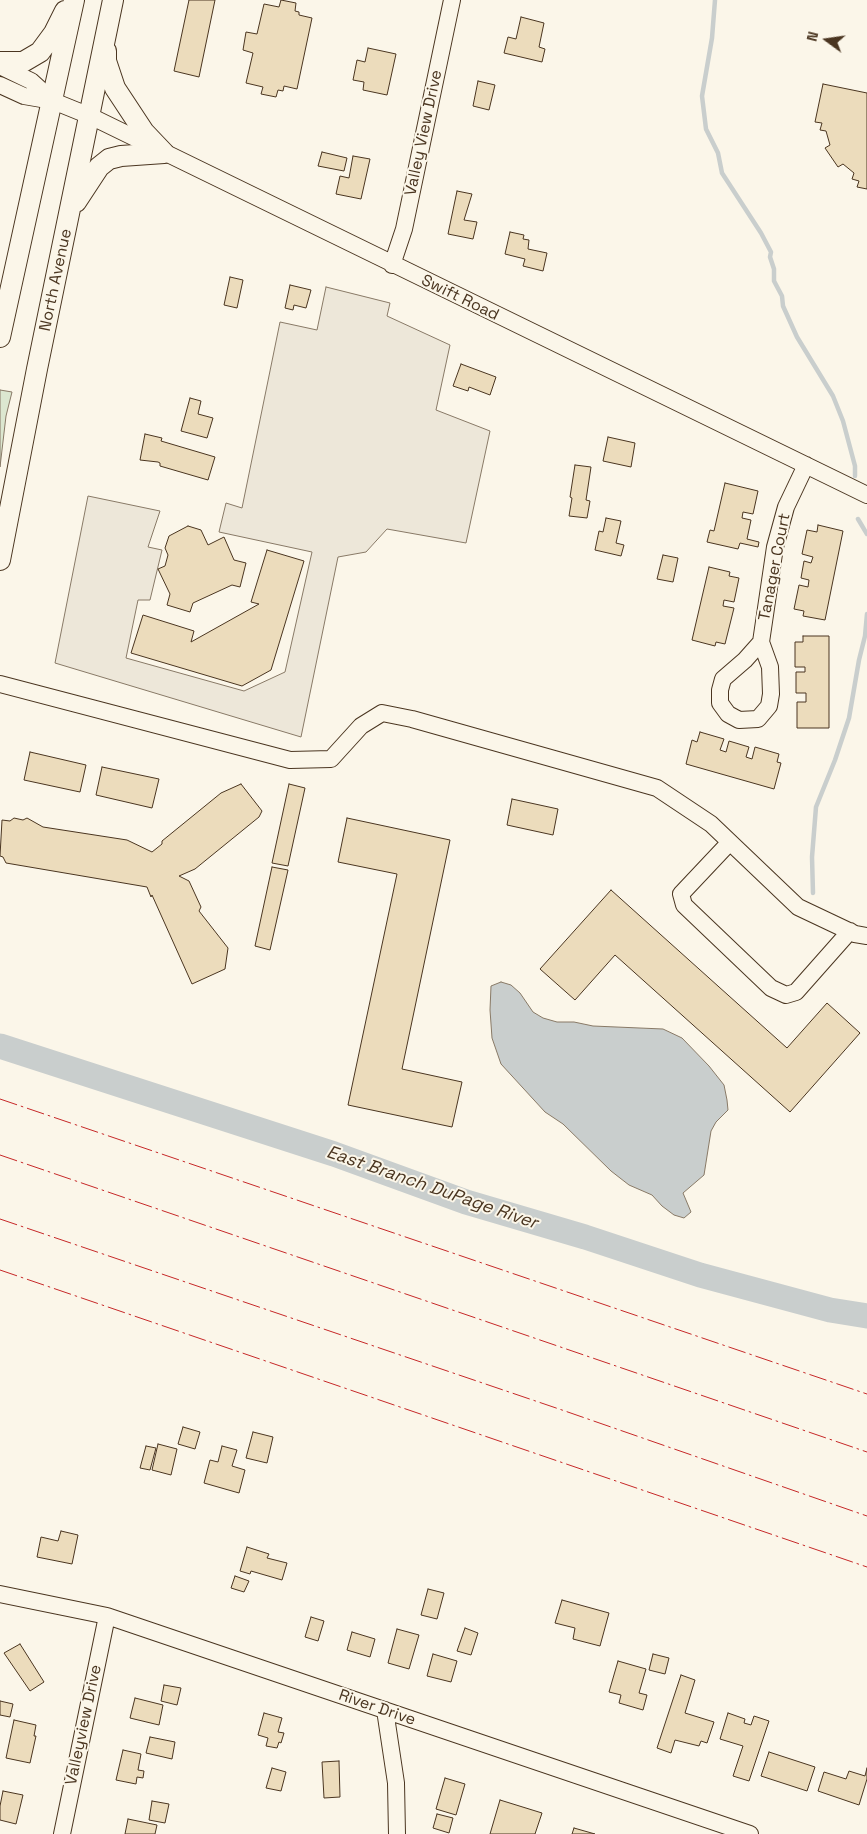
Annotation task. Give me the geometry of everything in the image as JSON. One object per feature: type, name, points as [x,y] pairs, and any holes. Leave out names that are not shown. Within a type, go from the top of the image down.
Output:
[{"type":"main road","points":[[0,64],[23,62],[40,52],[61,20],[69,0]]},
{"type":"main road","points":[[0,337],[74,0]]},
{"type":"main road","name":"North Avenue","points":[[0,560],[37,369],[113,0]]},
{"type":"main road","points":[[105,41],[106,61],[115,88],[144,132],[164,153]]},
{"type":"main road","points":[[71,210],[99,167],[109,159],[121,156],[164,153]]},
{"type":"street","name":"Valley View Drive","points":[[392,265],[404,229],[452,0]]},
{"type":"street","name":"Swift Road","points":[[0,64],[31,81],[53,101]]},
{"type":"street","name":"Swift Road","points":[[0,85],[24,96],[53,101],[90,116],[304,219],[392,265],[867,495]]},
{"type":"street","name":"Tanager Court","points":[[761,642],[745,660],[723,678],[720,690],[720,703],[728,714],[739,720],[758,719],[769,706],[771,694],[770,667],[761,642],[775,547],[786,507],[806,465]]},
{"type":"street","points":[[0,684],[290,760],[331,759],[361,726],[382,713],[657,788],[711,824],[798,907],[850,931],[867,936]]},
{"type":"street","points":[[730,842],[681,894],[684,905],[771,988],[786,995],[796,992],[850,931]]},
{"type":"street","name":"River Drive","points":[[0,1594],[107,1616],[750,1834]]},
{"type":"street","name":"Valleyview Drive","points":[[62,1834],[107,1616]]},
{"type":"street","points":[[385,1710],[396,1783],[397,1834]]},
{"type":"green space","points":[[0,390],[12,392],[6,416],[0,467]]},
{"type":"shaded area","points":[[326,287],[390,303],[387,316],[450,345],[436,410],[490,431],[466,543],[387,529],[366,552],[338,557],[301,737],[55,663],[88,496],[160,511],[148,547],[162,550],[150,600],[138,600],[126,658],[244,691],[285,672],[312,552],[219,532],[226,503],[242,508],[280,322],[317,330]]},
{"type":"shaded area","points":[[501,982],[511,985],[520,993],[533,1012],[543,1018],[557,1022],[574,1022],[593,1026],[663,1029],[682,1038],[724,1085],[728,1110],[716,1122],[711,1131],[704,1175],[683,1193],[691,1212],[684,1218],[674,1215],[652,1195],[629,1185],[611,1171],[563,1124],[545,1112],[501,1064],[492,1038],[490,1010],[491,986]]},
{"type":"building","points":[[189,0],[215,0],[199,77],[174,71]]},
{"type":"building","points":[[281,0],[296,3],[295,11],[299,12],[299,15],[312,18],[297,89],[284,86],[283,91],[278,90],[276,97],[261,94],[263,87],[246,83],[253,53],[243,50],[246,32],[257,34],[264,4],[279,7]]},
{"type":"building","points":[[521,17],[544,23],[539,47],[545,49],[542,62],[504,53],[508,37],[516,39]]},
{"type":"building","points":[[368,48],[396,54],[387,95],[363,90],[364,82],[353,80],[357,60],[365,62]]},
{"type":"building","points":[[478,81],[495,85],[489,110],[473,106]]},
{"type":"building","points":[[823,84],[867,93],[867,189],[857,187],[859,181],[852,179],[854,173],[843,164],[838,167],[825,148],[830,145],[826,131],[820,130],[822,123],[815,122]]},
{"type":"building","points":[[322,152],[347,158],[344,171],[318,166]]},
{"type":"building","points":[[353,156],[370,159],[361,199],[336,194],[340,176],[349,178]]},
{"type":"building","points":[[457,191],[472,194],[464,220],[477,222],[473,239],[448,234]]},
{"type":"building","points":[[510,232],[524,235],[523,239],[529,240],[528,249],[547,253],[543,271],[523,266],[525,259],[505,254]]},
{"type":"building","points":[[230,277],[243,280],[237,308],[224,305]]},
{"type":"building","points":[[290,285],[311,290],[306,308],[294,305],[293,310],[285,308]]},
{"type":"building","points":[[461,364],[496,377],[490,395],[469,387],[468,391],[453,386]]},
{"type":"building","points":[[190,398],[201,401],[198,414],[213,418],[207,438],[181,431]]},
{"type":"building","points":[[145,434],[162,438],[161,441],[215,457],[208,480],[160,466],[158,462],[140,460]]},
{"type":"building","points":[[608,437],[635,443],[631,467],[603,461]]},
{"type":"building","points":[[575,465],[591,467],[586,500],[590,501],[587,518],[569,516]]},
{"type":"building","points":[[725,483],[758,491],[753,514],[743,512],[742,518],[751,520],[747,539],[759,542],[758,547],[740,543],[738,549],[707,542],[710,530],[714,531]]},
{"type":"building","points":[[606,518],[621,521],[616,543],[624,545],[621,556],[595,550],[599,531],[603,532]]},
{"type":"building","points":[[818,525],[843,531],[825,620],[803,616],[804,611],[794,609],[799,585],[808,587],[809,580],[801,578],[804,561],[811,563],[813,557],[802,554],[807,530],[817,532]]},
{"type":"building","points":[[188,526],[201,530],[208,545],[224,537],[234,560],[246,563],[240,587],[232,585],[193,603],[190,612],[167,605],[170,594],[158,569],[165,566],[168,555],[165,548],[169,536]]},
{"type":"building","points":[[267,550],[304,561],[271,670],[242,686],[131,653],[143,615],[194,631],[191,642],[259,604],[251,602]]},
{"type":"building","points":[[663,555],[678,558],[673,582],[657,579]]},
{"type":"building","points":[[709,567],[730,572],[729,576],[739,578],[734,602],[724,600],[723,606],[734,608],[725,644],[716,642],[715,646],[692,640]]},
{"type":"building","points":[[803,636],[829,636],[829,728],[797,728],[797,702],[806,702],[806,693],[796,693],[796,672],[805,672],[805,667],[795,667],[795,642],[803,642]]},
{"type":"building","points":[[700,732],[724,739],[720,750],[726,752],[729,741],[749,747],[746,757],[752,759],[755,747],[779,754],[777,762],[781,763],[774,789],[686,764],[692,740],[697,742]]},
{"type":"building","points":[[30,752],[86,765],[80,792],[24,780]]},
{"type":"building","points":[[102,767],[159,779],[152,808],[96,795]]},
{"type":"building","points":[[241,784],[262,811],[259,817],[195,869],[179,876],[189,881],[201,907],[199,911],[228,948],[225,969],[192,984],[147,887],[6,863],[3,857],[0,856],[2,820],[10,821],[14,818],[23,820],[27,818],[43,827],[127,840],[152,852],[162,844],[162,841],[221,793]]},
{"type":"building","points":[[289,784],[305,788],[288,866],[272,863]]},
{"type":"building","points":[[512,799],[558,809],[553,835],[507,825]]},
{"type":"building","points":[[347,818],[450,840],[402,1069],[462,1082],[452,1127],[348,1105],[397,874],[338,862]]},
{"type":"building","points":[[272,867],[288,870],[270,950],[255,946]]},
{"type":"building","points":[[611,890],[787,1048],[827,1003],[860,1033],[790,1112],[615,955],[575,1000],[540,969]]},
{"type":"building","points":[[183,1427],[200,1432],[195,1449],[178,1444]]},
{"type":"building","points":[[253,1432],[273,1437],[267,1463],[246,1458]]},
{"type":"building","points":[[158,1444],[177,1449],[171,1475],[152,1470]]},
{"type":"building","points":[[146,1446],[156,1448],[150,1470],[140,1468]]},
{"type":"building","points":[[222,1446],[237,1450],[232,1466],[245,1470],[239,1493],[204,1483],[210,1460],[218,1462]]},
{"type":"building","points":[[61,1531],[78,1535],[72,1564],[37,1557],[41,1537],[58,1541]]},
{"type":"building","points":[[247,1547],[269,1554],[267,1558],[287,1563],[282,1580],[251,1571],[250,1574],[240,1571]]},
{"type":"building","points":[[235,1576],[249,1581],[244,1592],[231,1588]]},
{"type":"building","points":[[428,1589],[444,1593],[437,1619],[421,1615]]},
{"type":"building","points":[[562,1600],[609,1613],[600,1646],[573,1639],[575,1628],[555,1623]]},
{"type":"building","points":[[311,1617],[324,1621],[318,1641],[305,1637]]},
{"type":"building","points":[[465,1628],[478,1633],[471,1655],[457,1651]]},
{"type":"building","points":[[397,1629],[419,1635],[409,1669],[388,1663]]},
{"type":"building","points":[[352,1632],[375,1639],[370,1657],[347,1650]]},
{"type":"building","points":[[20,1644],[44,1682],[30,1691],[4,1653]]},
{"type":"building","points":[[433,1654],[457,1661],[451,1682],[427,1676]]},
{"type":"building","points":[[653,1654],[669,1658],[665,1674],[649,1670]]},
{"type":"building","points":[[618,1661],[646,1669],[639,1693],[647,1695],[643,1710],[619,1703],[621,1695],[609,1692]]},
{"type":"building","points":[[681,1675],[695,1680],[685,1713],[714,1722],[707,1743],[701,1741],[699,1746],[675,1740],[671,1753],[657,1748]]},
{"type":"building","points":[[164,1685],[181,1688],[177,1705],[161,1701]]},
{"type":"building","points":[[135,1698],[163,1705],[159,1725],[130,1718]]},
{"type":"building","points":[[0,1701],[13,1704],[10,1717],[0,1715]]},
{"type":"building","points":[[264,1713],[282,1718],[278,1732],[284,1733],[281,1743],[279,1742],[277,1748],[266,1746],[268,1738],[258,1735]]},
{"type":"building","points":[[728,1713],[745,1719],[744,1723],[751,1725],[754,1716],[769,1721],[749,1781],[733,1776],[743,1746],[720,1739]]},
{"type":"building","points":[[14,1720],[36,1725],[34,1736],[36,1736],[30,1763],[6,1758]]},
{"type":"building","points":[[150,1737],[175,1742],[172,1759],[146,1753]]},
{"type":"building","points":[[123,1750],[141,1754],[138,1770],[144,1771],[143,1778],[137,1777],[136,1784],[116,1780]]},
{"type":"building","points":[[769,1752],[815,1767],[807,1791],[761,1776]]},
{"type":"building","points":[[339,1761],[340,1797],[324,1798],[322,1762]]},
{"type":"building","points":[[272,1768],[286,1772],[281,1791],[266,1788]]},
{"type":"building","points":[[867,1768],[867,1779],[859,1805],[818,1791],[824,1772],[846,1779],[849,1771],[865,1776]]},
{"type":"building","points":[[445,1778],[465,1784],[456,1815],[436,1809]]},
{"type":"building","points":[[3,1791],[23,1795],[16,1824],[0,1820]]},
{"type":"building","points":[[500,1800],[542,1813],[535,1834],[490,1834]]},
{"type":"building","points":[[152,1801],[169,1804],[165,1823],[149,1820]]},
{"type":"building","points":[[437,1814],[453,1818],[449,1833],[433,1828]]},
{"type":"building","points":[[128,1819],[157,1825],[155,1834],[125,1834]]},
{"type":"building","points":[[574,1828],[595,1834],[572,1834]]},
{"type":"waterway","points":[[715,0],[712,38],[702,96],[706,129],[718,153],[722,173],[761,233],[771,252],[770,257],[774,269],[774,281],[782,296],[783,306],[797,337],[833,396],[843,421],[855,466],[855,476]]},
{"type":"waterway","points":[[858,519],[867,534]]},
{"type":"waterway","points":[[813,893],[812,857],[816,807],[849,718],[865,636],[867,614]]},
{"type":"waterway","name":"East Branch DuPage River","points":[[0,1046],[334,1154],[466,1202],[585,1237],[700,1275],[830,1310],[867,1316]]},
{"type":"power","points":[[0,1099],[867,1394]]},
{"type":"power","points":[[0,1155],[867,1452]]},
{"type":"power","points":[[0,1219],[867,1516]]},
{"type":"power","points":[[0,1270],[867,1567]]}]
